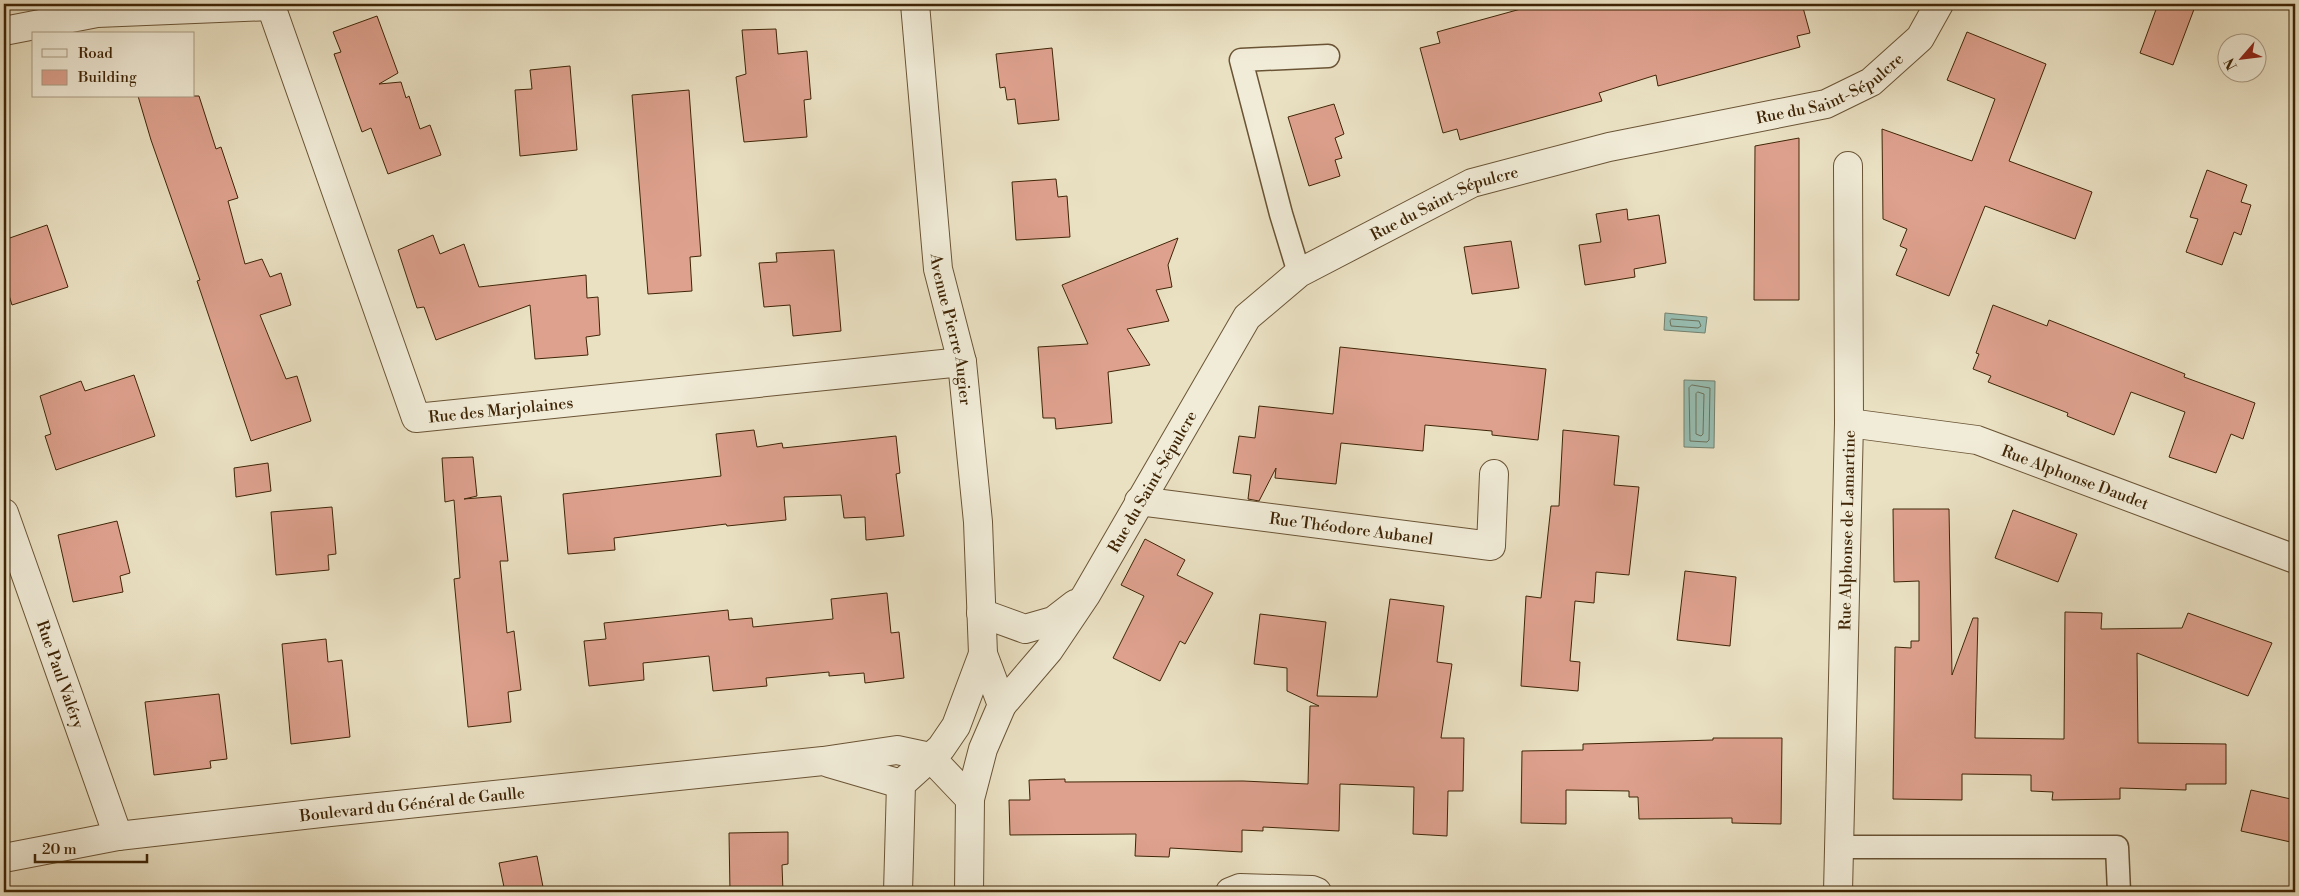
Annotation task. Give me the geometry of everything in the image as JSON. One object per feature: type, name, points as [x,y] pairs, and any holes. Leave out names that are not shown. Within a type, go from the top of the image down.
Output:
[{"type":"street","name":"Avenue Pierre Augier","points":[[915,4],[938,269],[962,362],[978,522],[983,654],[1002,705]]},
{"type":"street","name":"Rue du Saint-Sépulcre","points":[[1002,705],[1049,650],[1086,595],[1139,500],[1247,317],[1299,273],[1472,183],[1609,147],[1826,104],[1871,82],[1920,38],[1939,4]]},
{"type":"street","name":"Rue des Marjolaines","points":[[272,5],[416,418],[962,362]]},
{"type":"street","points":[[4,31],[97,13],[272,5]]},
{"type":"street","name":"Rue Alphonse de Lamartine","points":[[1838,892],[1849,423],[1848,166]]},
{"type":"street","name":"Rue Alphonse Daudet","points":[[1849,423],[1977,440],[2295,559]]},
{"type":"street","name":"Rue Théodore Aubanel","points":[[1139,500],[1491,546],[1494,474]]},
{"type":"street","name":"Rue Paul Valéry","points":[[4,512],[118,836]]},
{"type":"street","name":"Rue du Saint-Sépulcre","points":[[981,613],[1026,630],[1053,621],[1086,595]]},
{"type":"street","name":"Avenue Pierre Augier","points":[[901,784],[941,748],[956,726],[983,654]]},
{"type":"street","points":[[969,892],[970,799],[982,749],[1002,705]]},
{"type":"street","name":"Boulevard du Général de Gaulle","points":[[4,858],[118,836],[330,812],[823,761],[897,750],[930,756]]},
{"type":"street","points":[[930,756],[970,799]]},
{"type":"street","points":[[823,761],[901,784],[902,889]]},
{"type":"street","points":[[1230,892],[1240,888],[1312,890],[1318,892]]},
{"type":"lane","points":[[1299,273],[1281,214],[1241,60],[1328,56]]},
{"type":"lane","points":[[1839,847],[2118,847],[2119,892]]},
{"type":"water","points":[[1665,313],[1707,317],[1705,333],[1664,330]]},
{"type":"water","points":[[1684,380],[1715,381],[1714,448],[1684,447]]},
{"type":"building","points":[[1539,4],[1802,4],[1810,33],[1797,36],[1800,47],[1658,86],[1656,75],[1599,93],[1602,101],[1460,140],[1457,129],[1443,133],[1420,48],[1440,43],[1437,32]]},
{"type":"building","points":[[2158,4],[2196,4],[2173,65],[2140,53]]},
{"type":"building","points":[[377,16],[398,73],[379,84],[401,82],[406,98],[409,96],[420,129],[430,125],[441,155],[388,174],[371,128],[362,132],[334,54],[341,52],[333,32]]},
{"type":"building","points":[[776,29],[778,54],[807,51],[811,99],[804,100],[807,137],[744,142],[736,77],[746,74],[742,30]]},
{"type":"building","points":[[1967,32],[2046,64],[2009,161],[2092,192],[2075,239],[1985,206],[1949,296],[1896,275],[1907,249],[1900,246],[1907,229],[1883,219],[1882,129],[1972,161],[1995,99],[1947,80]]},
{"type":"building","points":[[1052,48],[1059,120],[1018,124],[1015,99],[1007,100],[1005,87],[1000,88],[996,54]]},
{"type":"building","points":[[570,66],[577,150],[520,156],[515,90],[532,89],[530,70]]},
{"type":"building","points":[[689,90],[701,256],[690,257],[692,291],[648,294],[632,95]]},
{"type":"building","points":[[195,96],[199,96],[216,149],[221,147],[238,198],[228,201],[245,264],[262,259],[270,277],[281,273],[291,305],[260,315],[286,379],[297,376],[311,421],[251,441],[197,281],[200,280],[151,140],[139,98],[195,98]]},
{"type":"building","points":[[1334,104],[1344,134],[1335,138],[1342,158],[1335,160],[1340,176],[1309,186],[1288,117]]},
{"type":"building","points":[[1799,138],[1799,300],[1754,300],[1755,146]]},
{"type":"building","points":[[2207,170],[2247,185],[2241,202],[2251,205],[2241,235],[2234,232],[2222,265],[2186,252],[2198,219],[2190,217]]},
{"type":"building","points":[[1056,179],[1058,197],[1067,196],[1070,237],[1016,240],[1012,182]]},
{"type":"building","points":[[1627,209],[1628,220],[1659,215],[1666,263],[1634,269],[1635,277],[1585,285],[1579,245],[1601,242],[1596,214]]},
{"type":"building","points":[[47,225],[68,287],[12,305],[4,279],[4,240]]},
{"type":"building","points":[[433,235],[440,254],[464,244],[479,287],[586,275],[587,298],[598,297],[600,335],[586,337],[588,355],[535,359],[530,305],[436,340],[424,307],[417,308],[398,250]]},
{"type":"building","points":[[1178,238],[1168,265],[1172,287],[1156,290],[1169,321],[1127,329],[1150,365],[1108,372],[1112,423],[1056,429],[1055,418],[1043,418],[1038,347],[1088,344],[1062,285]]},
{"type":"building","points":[[1511,241],[1519,288],[1472,294],[1464,247]]},
{"type":"building","points":[[834,250],[841,331],[793,336],[790,305],[764,307],[759,263],[777,262],[776,253]]},
{"type":"building","points":[[1993,305],[2047,326],[2049,320],[2185,374],[2184,377],[2255,403],[2243,439],[2231,434],[2216,473],[2169,457],[2185,412],[2131,392],[2114,435],[2067,416],[2068,413],[1988,382],[1991,376],[1973,369],[1979,354],[1976,353]]},
{"type":"building","points":[[1340,347],[1546,369],[1538,440],[1492,435],[1492,431],[1425,425],[1423,451],[1341,443],[1336,484],[1275,478],[1276,468],[1259,501],[1248,499],[1251,475],[1233,473],[1239,436],[1255,438],[1259,406],[1333,414]]},
{"type":"building","points":[[134,375],[155,436],[56,470],[45,436],[51,434],[40,396],[81,381],[85,391]]},
{"type":"building","points":[[754,430],[757,447],[782,443],[783,448],[896,436],[900,473],[896,474],[904,536],[866,540],[865,517],[844,518],[841,495],[784,497],[786,520],[727,526],[726,524],[614,538],[615,550],[568,554],[563,494],[721,476],[716,434]]},
{"type":"building","points":[[1563,430],[1619,436],[1614,485],[1639,487],[1629,575],[1596,572],[1594,603],[1575,601],[1570,661],[1580,662],[1578,691],[1521,686],[1526,596],[1541,598],[1551,506],[1559,506]]},
{"type":"building","points":[[473,457],[477,496],[464,499],[501,496],[508,561],[500,561],[507,633],[514,631],[521,690],[508,692],[511,722],[468,727],[454,579],[460,578],[454,500],[445,502],[442,458]]},
{"type":"building","points":[[268,463],[271,491],[236,497],[234,468]]},
{"type":"building","points":[[332,507],[336,554],[328,555],[329,570],[276,575],[271,512]]},
{"type":"building","points":[[1893,509],[1949,509],[1952,675],[1973,618],[1978,618],[1975,738],[2064,739],[2065,612],[2102,613],[2101,629],[2182,628],[2188,613],[2272,643],[2248,696],[2137,653],[2138,743],[2226,744],[2226,784],[2186,784],[2186,790],[2120,788],[2120,799],[2052,800],[2053,792],[2031,791],[2031,775],[1962,774],[1962,800],[1893,799],[1895,647],[1911,648],[1911,641],[1919,641],[1919,581],[1894,582]]},
{"type":"building","points":[[2013,510],[2077,534],[2058,582],[1995,558]]},
{"type":"building","points":[[117,521],[130,573],[120,576],[123,592],[73,602],[58,535]]},
{"type":"building","points":[[1145,539],[1185,560],[1177,575],[1213,593],[1185,644],[1180,641],[1160,681],[1113,658],[1144,596],[1121,585]]},
{"type":"building","points":[[1685,571],[1736,577],[1730,646],[1677,640]]},
{"type":"building","points":[[887,593],[891,633],[899,632],[904,678],[865,683],[864,673],[829,676],[829,672],[766,678],[767,686],[713,691],[709,656],[643,663],[644,680],[589,686],[584,641],[606,639],[604,623],[728,610],[729,620],[752,618],[753,627],[833,619],[831,599]]},
{"type":"building","points":[[1390,599],[1444,606],[1437,662],[1452,664],[1441,738],[1464,738],[1463,791],[1448,791],[1447,836],[1413,834],[1414,787],[1340,784],[1339,831],[1263,827],[1263,831],[1242,830],[1242,852],[1170,848],[1169,857],[1135,856],[1136,834],[1010,835],[1009,800],[1030,800],[1029,780],[1065,779],[1065,782],[1243,781],[1308,784],[1310,706],[1319,706],[1287,691],[1287,668],[1254,664],[1260,614],[1326,622],[1317,696],[1377,697]]},
{"type":"building","points":[[326,639],[328,662],[342,660],[350,737],[291,744],[282,644]]},
{"type":"building","points":[[219,694],[227,759],[210,761],[211,768],[154,775],[145,702]]},
{"type":"building","points":[[1713,738],[1782,738],[1781,824],[1732,823],[1732,818],[1639,819],[1638,797],[1629,797],[1629,791],[1566,790],[1566,824],[1521,823],[1522,751],[1583,750],[1583,744],[1713,740]]},
{"type":"building","points":[[2251,790],[2295,800],[2295,843],[2241,831]]},
{"type":"building","points":[[788,832],[788,864],[782,865],[783,892],[730,892],[729,833]]},
{"type":"building","points":[[537,856],[544,892],[505,892],[499,863]]}]
